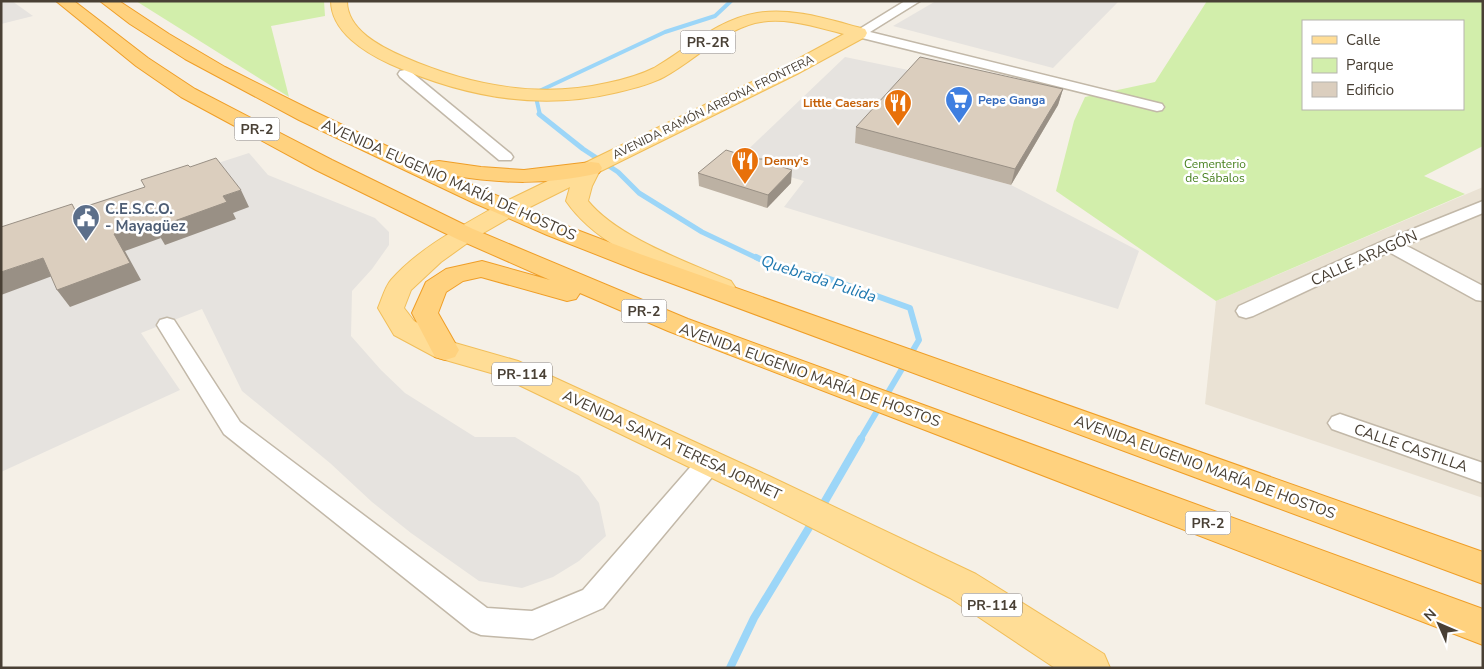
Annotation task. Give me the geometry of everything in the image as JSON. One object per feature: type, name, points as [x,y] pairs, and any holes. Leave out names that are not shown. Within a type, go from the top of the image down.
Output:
[{"type":"highway","name":"AVENIDA EUGENIO MARÍA DE HOSTOS","points":[[64,1],[135,57],[188,93],[324,165],[465,234],[678,325],[1483,627]]},
{"type":"highway","name":"AVENIDA EUGENIO MARÍA DE HOSTOS","points":[[108,1],[142,26],[211,68],[398,160],[508,209],[628,259],[755,302],[1483,568]]},
{"type":"highway","points":[[398,160],[481,174],[524,177],[592,167]]},
{"type":"highway","points":[[445,350],[425,313],[436,288],[455,275],[482,269],[678,325]]},
{"type":"main road","name":"PR-2R","points":[[339,1],[349,28],[387,58],[454,83],[507,95],[561,96],[604,90],[654,74],[739,24],[756,18],[800,19],[859,33]]},
{"type":"main road","points":[[777,17],[805,28],[810,38],[791,70]]},
{"type":"main road","name":"AVENIDA RAMÓN ARBONA FRONTERA","points":[[508,209],[791,70],[859,33]]},
{"type":"main road","points":[[592,167],[581,186],[577,201],[582,210],[609,231],[638,248],[755,302]]},
{"type":"main road","name":"AVENIDA SANTA TERESA JORNET","points":[[508,209],[465,234],[432,257],[400,286],[391,308],[404,328],[445,350],[508,368],[757,485],[963,586],[1090,668]]},
{"type":"street","name":"AVENIDA RAMÓN ARBONA FRONTERA","points":[[859,33],[914,1]]},
{"type":"street","points":[[859,33],[1158,107]]},
{"type":"street","points":[[405,74],[504,157]]},
{"type":"street","points":[[426,93],[454,83]]},
{"type":"street","name":"CALLE ARAGÓN","points":[[1246,311],[1390,245],[1483,206]]},
{"type":"street","points":[[1390,245],[1483,295]]},
{"type":"street","points":[[167,325],[232,428],[481,620],[533,625],[593,600],[709,463]]},
{"type":"street","name":"CALLE CASTILLA","points":[[1340,423],[1483,472]]},
{"type":"shaded area","points":[[1,1],[12,1],[33,16],[1,24]]},
{"type":"shaded area","points":[[936,1],[1119,1],[1053,68],[893,26]]},
{"type":"shaded area","points":[[845,57],[918,72],[855,143],[1011,185],[1139,251],[1118,309],[784,207],[804,181],[736,161]]},
{"type":"shaded area","points":[[249,153],[268,175],[375,218],[389,232],[389,245],[372,269],[352,291],[351,336],[381,370],[405,393],[475,437],[515,437],[579,476],[599,503],[606,536],[579,561],[553,577],[522,588],[479,581],[411,533],[372,502],[330,463],[242,391],[202,309],[141,333],[180,390],[1,472],[1,233]]},
{"type":"shaded area","points":[[1483,187],[1483,498],[1205,404],[1216,301]]},
{"type":"green space","points":[[136,1],[324,1],[325,16],[271,26],[289,97]]},
{"type":"green space","name":"Cementerio de Sábalos","points":[[1207,1],[1483,1],[1483,146],[1424,176],[1465,194],[1216,301],[1056,191],[1074,121],[1085,97],[1155,82]]},
{"type":"building","name":"Pepe Ganga","points":[[920,57],[1063,89],[1015,169],[856,127]]},
{"type":"building","points":[[726,150],[755,159],[765,159],[770,163],[792,170],[768,195],[698,173]]},
{"type":"building","name":"C.E.S.C.O. - Mayagüez","points":[[216,158],[241,190],[223,196],[227,202],[155,228],[150,221],[114,234],[130,263],[57,290],[43,258],[1,272],[1,227],[72,204],[75,210],[145,187],[141,180]]},
{"type":"waterway","name":"Quebrada Pulida","points":[[540,115],[535,93],[665,32],[715,16],[731,1]]},
{"type":"waterway","name":"Quebrada Pulida","points":[[540,115],[583,149],[618,172],[639,193],[702,232],[759,259]]},
{"type":"waterway","name":"Quebrada Pulida","points":[[756,257],[772,265],[827,278],[910,308],[919,340],[860,440]]},
{"type":"waterway","name":"Quebrada Pulida","points":[[821,508],[861,439]]},
{"type":"waterway","name":"Quebrada Pulida","points":[[730,668],[754,618],[813,521]]},
{"type":"place","name":"Pepe Ganga","points":[[959,124]]},
{"type":"place","name":"Little Caesars","points":[[898,127]]},
{"type":"place","name":"Denny's","points":[[745,185]]},
{"type":"place","name":"C.E.S.C.O. - Mayagüez","points":[[86,242]]}]
